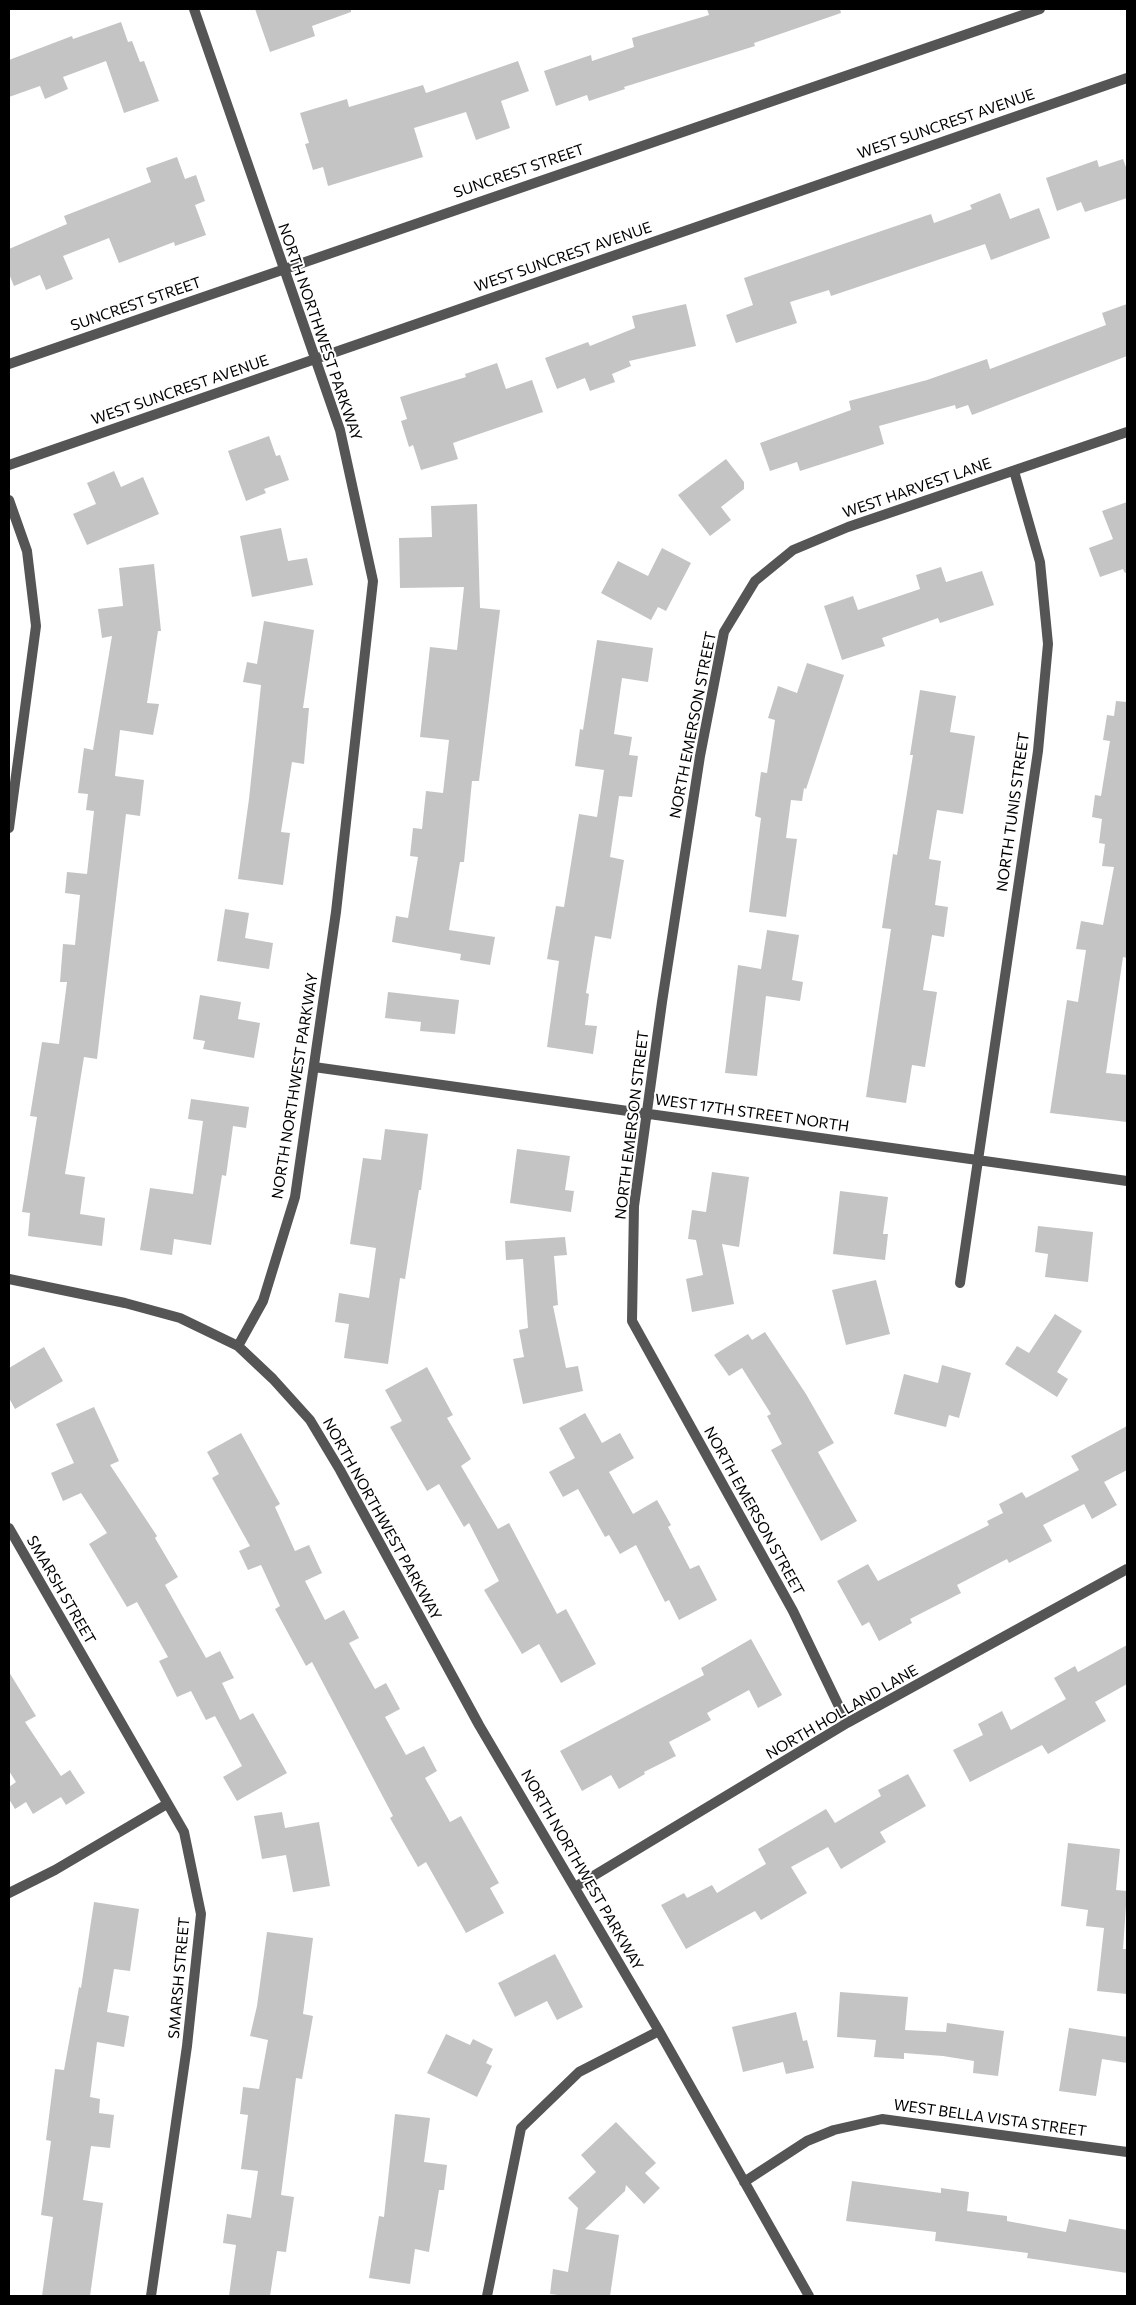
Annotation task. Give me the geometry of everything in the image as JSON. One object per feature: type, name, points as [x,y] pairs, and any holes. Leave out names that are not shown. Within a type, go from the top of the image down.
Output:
[{"type":"street","name":"NORTH NORTHWEST PARKWAY","points":[[194,9],[340,430],[373,582],[336,912],[295,1197],[263,1301],[238,1346],[273,1379],[310,1420],[340,1470],[479,1725],[660,2031],[809,2296]]},
{"type":"street","name":"SUNCREST STREET","points":[[9,364],[1040,9]]},
{"type":"street","name":"WEST SUNCREST AVENUE","points":[[9,465],[1127,78]]},
{"type":"street","name":"WEST HARVEST LANE","points":[[738,606],[755,581],[793,550],[848,527],[1127,432]]},
{"type":"street","name":"NORTH TUNIS STREET","points":[[960,1283],[1038,751],[1048,644],[1040,562],[1014,471]]},
{"type":"street","points":[[9,500],[27,551],[36,626],[9,828]]},
{"type":"street","name":"NORTH EMERSON STREET","points":[[738,606],[724,632],[700,756],[634,1206],[632,1321],[792,1611],[847,1723]]},
{"type":"street","name":"WEST 17TH STREET NORTH","points":[[314,1067],[1127,1181]]},
{"type":"street","points":[[9,1279],[125,1303],[180,1318],[238,1346]]},
{"type":"street","name":"SMARSH STREET","points":[[9,1528],[184,1832],[201,1914],[187,2046],[151,2296]]},
{"type":"street","name":"NORTH HOLLAND LANE","points":[[575,1887],[847,1723],[1127,1569]]},
{"type":"street","points":[[9,1893],[55,1870],[167,1804]]},
{"type":"street","points":[[487,2296],[521,2128],[579,2072],[660,2031]]},
{"type":"street","name":"WEST BELLA VISTA STREET","points":[[744,2182],[807,2141],[834,2130],[882,2119],[1127,2152]]},
{"type":"building","points":[[255,9],[351,9],[351,12],[312,26],[315,36],[270,52]]},
{"type":"building","points":[[707,9],[840,9],[841,13],[754,43],[755,46],[624,87],[625,89],[589,101],[587,95],[556,106],[544,71],[591,55],[592,61],[634,47],[632,38],[709,15]]},
{"type":"building","points":[[121,22],[128,42],[132,41],[140,62],[144,61],[159,101],[124,113],[106,61],[63,77],[68,89],[45,99],[40,86],[9,97],[9,60],[72,36],[73,39]]},
{"type":"building","points":[[518,61],[529,91],[501,101],[510,128],[476,140],[466,112],[414,128],[423,157],[328,186],[323,167],[313,170],[305,144],[309,143],[300,113],[347,99],[349,107],[423,85],[426,93]]},
{"type":"building","points":[[177,157],[185,179],[196,175],[205,201],[195,205],[206,235],[175,246],[174,242],[119,263],[109,238],[63,256],[73,279],[46,290],[40,275],[14,286],[9,274],[9,249],[67,224],[64,216],[151,182],[146,168]]},
{"type":"building","points":[[1123,159],[1127,170],[1127,198],[1085,212],[1081,202],[1057,211],[1046,178],[1097,160],[1099,167]]},
{"type":"building","points":[[1000,193],[1010,219],[1039,208],[1050,238],[991,260],[985,244],[831,296],[829,290],[790,302],[797,323],[736,343],[726,315],[753,305],[744,278],[931,214],[934,223],[972,209],[970,205]]},
{"type":"building","points":[[686,304],[696,346],[629,361],[631,366],[612,374],[615,382],[590,391],[585,378],[557,389],[545,358],[588,342],[590,346],[635,328],[632,316]]},
{"type":"building","points":[[1127,304],[1127,356],[972,415],[968,405],[956,409],[955,405],[879,426],[884,444],[800,471],[797,462],[770,471],[760,443],[851,410],[849,401],[927,380],[987,359],[990,369],[1106,325],[1102,313]]},
{"type":"building","points":[[497,363],[506,389],[532,380],[543,412],[453,443],[458,459],[421,470],[413,445],[409,447],[401,421],[407,419],[400,397],[466,377],[465,374]]},
{"type":"building","points":[[269,436],[276,456],[280,455],[289,480],[264,489],[266,493],[246,501],[228,451]]},
{"type":"building","points":[[726,459],[744,482],[744,489],[721,507],[731,520],[710,536],[678,495]]},
{"type":"building","points":[[114,471],[121,487],[143,477],[159,514],[87,545],[73,514],[96,504],[87,483]]},
{"type":"building","points":[[1127,502],[1127,572],[1125,573],[1123,569],[1100,577],[1089,548],[1113,539],[1102,511]]},
{"type":"building","points":[[477,504],[480,608],[500,610],[479,781],[472,781],[464,862],[460,862],[449,930],[495,937],[490,965],[460,960],[461,954],[392,942],[396,916],[408,918],[418,857],[410,856],[413,828],[422,829],[426,791],[443,793],[449,740],[420,737],[430,647],[457,650],[464,587],[400,588],[399,538],[432,537],[431,506]]},
{"type":"building","points":[[281,528],[288,561],[307,558],[313,585],[252,597],[240,536]]},
{"type":"building","points":[[662,548],[691,563],[666,611],[658,607],[651,620],[601,593],[618,561],[648,576]]},
{"type":"building","points":[[154,564],[161,631],[158,631],[147,703],[159,704],[153,735],[120,730],[115,776],[144,780],[140,816],[126,814],[97,1059],[84,1057],[65,1174],[85,1177],[80,1214],[105,1218],[102,1246],[28,1236],[30,1213],[22,1212],[37,1117],[30,1116],[42,1042],[59,1044],[67,982],[60,982],[63,944],[75,945],[80,895],[65,893],[67,872],[87,874],[94,811],[86,810],[88,794],[78,793],[84,748],[93,750],[112,636],[102,638],[98,609],[123,606],[119,568]]},
{"type":"building","points":[[941,567],[946,582],[982,571],[994,605],[940,623],[938,618],[882,638],[885,646],[842,660],[824,606],[853,596],[858,610],[920,589],[916,575]]},
{"type":"building","points":[[264,621],[314,630],[303,708],[309,708],[304,764],[292,762],[281,832],[290,833],[283,885],[238,879],[249,799],[261,685],[243,682],[247,662],[257,664]]},
{"type":"building","points":[[597,640],[653,648],[648,682],[622,678],[614,734],[632,737],[629,755],[638,756],[632,797],[619,796],[610,857],[624,860],[611,939],[595,936],[586,993],[589,994],[585,1025],[597,1026],[593,1054],[547,1047],[559,961],[547,959],[556,906],[564,907],[579,814],[597,817],[604,770],[575,766],[580,729],[583,730]]},
{"type":"building","points":[[807,663],[844,675],[806,789],[804,788],[802,801],[791,800],[786,838],[797,839],[786,917],[749,912],[761,818],[755,816],[761,772],[767,773],[775,720],[768,718],[778,686],[797,693]]},
{"type":"building","points":[[920,690],[956,696],[950,732],[975,736],[963,814],[937,810],[929,859],[941,861],[935,905],[948,907],[944,937],[932,935],[923,990],[937,992],[925,1067],[912,1065],[906,1103],[866,1097],[891,929],[882,928],[893,854],[897,855],[913,755],[910,755]]},
{"type":"building","points":[[1116,701],[1127,702],[1127,958],[1123,957],[1106,1073],[1127,1075],[1127,1122],[1050,1113],[1067,1000],[1078,1002],[1086,950],[1076,949],[1081,921],[1103,925],[1114,867],[1102,866],[1105,844],[1099,843],[1102,819],[1092,817],[1095,795],[1101,796],[1110,741],[1103,740],[1107,715],[1114,716]]},
{"type":"building","points":[[225,909],[249,913],[245,938],[273,943],[269,969],[217,961]]},
{"type":"building","points":[[767,930],[799,935],[792,980],[803,982],[800,1001],[766,996],[757,1076],[725,1073],[738,965],[761,969]]},
{"type":"building","points":[[388,992],[459,1000],[455,1034],[420,1031],[421,1022],[385,1018]]},
{"type":"building","points":[[200,995],[241,1002],[238,1019],[260,1023],[254,1058],[203,1049],[205,1041],[193,1039]]},
{"type":"building","points":[[191,1099],[249,1107],[246,1128],[233,1126],[226,1176],[222,1175],[211,1245],[174,1239],[172,1255],[140,1250],[150,1188],[193,1194],[203,1121],[188,1119]]},
{"type":"building","points":[[385,1129],[428,1134],[421,1190],[419,1190],[405,1279],[400,1278],[388,1364],[344,1358],[349,1324],[335,1322],[339,1293],[369,1298],[376,1248],[350,1244],[363,1158],[381,1160]]},
{"type":"building","points":[[517,1149],[570,1156],[565,1190],[574,1191],[571,1212],[510,1203]]},
{"type":"building","points":[[712,1172],[749,1177],[739,1247],[722,1244],[734,1304],[692,1312],[686,1279],[703,1275],[696,1240],[688,1239],[692,1210],[706,1212]]},
{"type":"building","points":[[840,1191],[888,1197],[883,1234],[888,1234],[885,1260],[833,1254]]},
{"type":"building","points":[[1038,1226],[1093,1232],[1088,1282],[1045,1277],[1048,1254],[1035,1252]]},
{"type":"building","points":[[565,1237],[567,1255],[554,1256],[558,1305],[553,1306],[566,1368],[578,1366],[583,1391],[523,1404],[513,1359],[524,1357],[519,1330],[528,1328],[523,1259],[506,1260],[505,1241]]},
{"type":"building","points":[[876,1280],[890,1334],[846,1345],[832,1290]]},
{"type":"building","points":[[1055,1314],[1082,1331],[1057,1372],[1068,1379],[1057,1397],[1005,1364],[1017,1346],[1029,1353]]},
{"type":"building","points":[[765,1332],[806,1394],[834,1443],[818,1452],[857,1521],[821,1541],[771,1450],[782,1444],[767,1416],[771,1414],[742,1368],[729,1376],[714,1355],[748,1334],[752,1340]]},
{"type":"building","points":[[44,1347],[63,1381],[15,1409],[9,1398],[9,1368]]},
{"type":"building","points":[[942,1365],[971,1373],[959,1418],[949,1415],[946,1427],[894,1414],[904,1374],[938,1383]]},
{"type":"building","points":[[427,1367],[453,1415],[447,1418],[471,1459],[461,1466],[498,1529],[509,1523],[557,1614],[566,1609],[596,1664],[561,1683],[539,1644],[522,1654],[484,1590],[499,1581],[469,1523],[464,1527],[439,1484],[427,1491],[390,1427],[402,1421],[385,1390]]},
{"type":"building","points":[[94,1407],[119,1461],[110,1465],[157,1536],[155,1538],[178,1577],[165,1585],[206,1658],[220,1651],[234,1678],[222,1683],[240,1720],[253,1713],[287,1773],[237,1801],[223,1777],[242,1766],[215,1716],[206,1720],[191,1691],[177,1697],[159,1661],[168,1657],[137,1602],[127,1607],[89,1544],[107,1533],[81,1493],[63,1501],[51,1473],[74,1463],[56,1424]]},
{"type":"building","points":[[585,1413],[602,1443],[620,1433],[634,1458],[609,1472],[633,1514],[657,1500],[671,1525],[668,1527],[690,1569],[699,1565],[717,1600],[679,1620],[669,1600],[665,1602],[636,1545],[620,1554],[609,1535],[605,1537],[578,1489],[563,1497],[549,1472],[575,1458],[559,1428]]},
{"type":"building","points":[[1127,1426],[1127,1470],[1104,1482],[1117,1505],[1092,1519],[1084,1504],[1043,1525],[1052,1541],[1009,1563],[1007,1559],[957,1585],[961,1593],[910,1619],[912,1623],[879,1641],[869,1622],[862,1626],[837,1581],[868,1564],[878,1581],[989,1525],[987,1521],[1003,1513],[999,1504],[1022,1492],[1026,1498],[1079,1470],[1071,1456]]},
{"type":"building","points":[[241,1433],[280,1504],[275,1507],[295,1551],[309,1545],[322,1573],[305,1581],[325,1620],[344,1610],[359,1638],[349,1643],[375,1689],[386,1683],[400,1709],[385,1717],[406,1755],[424,1746],[437,1771],[425,1778],[450,1822],[461,1816],[499,1883],[490,1888],[504,1913],[466,1933],[426,1862],[418,1867],[390,1818],[393,1816],[312,1662],[306,1666],[275,1609],[280,1606],[261,1565],[248,1570],[239,1551],[250,1546],[212,1478],[219,1474],[207,1452]]},
{"type":"building","points":[[751,1639],[782,1695],[758,1708],[749,1690],[707,1713],[711,1720],[669,1742],[676,1756],[644,1772],[645,1774],[619,1789],[611,1775],[582,1791],[560,1751],[704,1675],[701,1668]]},
{"type":"building","points":[[1127,1645],[1127,1684],[1095,1702],[1106,1721],[1048,1754],[1042,1745],[970,1782],[953,1750],[983,1735],[978,1724],[1002,1711],[1011,1730],[1066,1699],[1054,1678],[1075,1666],[1078,1672]]},
{"type":"building","points":[[9,1672],[36,1716],[25,1722],[61,1776],[70,1770],[85,1793],[66,1805],[61,1797],[33,1814],[26,1802],[15,1809],[9,1799],[9,1787],[16,1782],[9,1771]]},
{"type":"building","points":[[908,1774],[926,1806],[880,1832],[886,1842],[841,1869],[828,1847],[791,1867],[807,1893],[761,1920],[755,1911],[686,1949],[661,1905],[684,1893],[687,1898],[712,1885],[717,1893],[766,1864],[758,1849],[826,1809],[835,1823],[881,1796],[878,1790]]},
{"type":"building","points":[[282,1812],[285,1828],[319,1822],[330,1886],[293,1892],[286,1855],[262,1859],[254,1816]]},
{"type":"building","points":[[1068,1843],[1120,1849],[1116,1890],[1127,1891],[1123,1949],[1127,1949],[1127,1994],[1097,1991],[1104,1928],[1086,1926],[1088,1910],[1061,1906]]},
{"type":"building","points":[[94,1902],[139,1909],[130,1971],[114,1969],[107,2012],[129,2016],[124,2047],[97,2042],[90,2097],[100,2099],[99,2113],[114,2115],[110,2148],[91,2146],[83,2200],[103,2203],[90,2296],[42,2296],[53,2217],[41,2215],[51,2141],[46,2140],[55,2069],[64,2070],[79,1987],[81,1988]]},
{"type":"building","points":[[267,1932],[313,1938],[303,2014],[313,2016],[302,2079],[296,2078],[281,2195],[294,2197],[286,2252],[277,2251],[270,2296],[229,2296],[236,2245],[223,2243],[227,2214],[251,2218],[258,2171],[241,2169],[248,2115],[240,2114],[243,2087],[259,2089],[268,2040],[250,2036],[257,2006]]},
{"type":"building","points":[[555,1954],[583,2007],[557,2020],[547,2001],[515,2017],[498,1983]]},
{"type":"building","points":[[840,1992],[908,1997],[905,2030],[946,2032],[947,2023],[1004,2031],[998,2076],[973,2073],[974,2061],[943,2056],[904,2053],[904,2059],[874,2057],[876,2040],[837,2037]]},
{"type":"building","points":[[796,2012],[803,2041],[807,2040],[814,2068],[786,2074],[783,2062],[743,2072],[732,2027]]},
{"type":"building","points":[[1069,2028],[1127,2037],[1127,2063],[1102,2059],[1096,2096],[1059,2091]]},
{"type":"building","points":[[446,2034],[470,2045],[473,2039],[493,2049],[486,2063],[492,2066],[477,2097],[427,2073]]},
{"type":"building","points":[[395,2114],[430,2118],[424,2162],[447,2165],[444,2190],[439,2190],[429,2252],[415,2249],[410,2284],[369,2278],[379,2216],[384,2217]]},
{"type":"building","points":[[616,2122],[656,2163],[645,2173],[660,2188],[644,2204],[626,2185],[625,2191],[585,2229],[619,2235],[610,2296],[550,2294],[553,2269],[568,2272],[578,2208],[568,2198],[596,2172],[581,2155]]},
{"type":"building","points":[[852,2181],[941,2193],[941,2188],[969,2192],[967,2211],[1007,2216],[1007,2221],[1066,2232],[1069,2219],[1127,2230],[1127,2273],[1027,2258],[1028,2253],[935,2241],[936,2232],[846,2221]]}]
